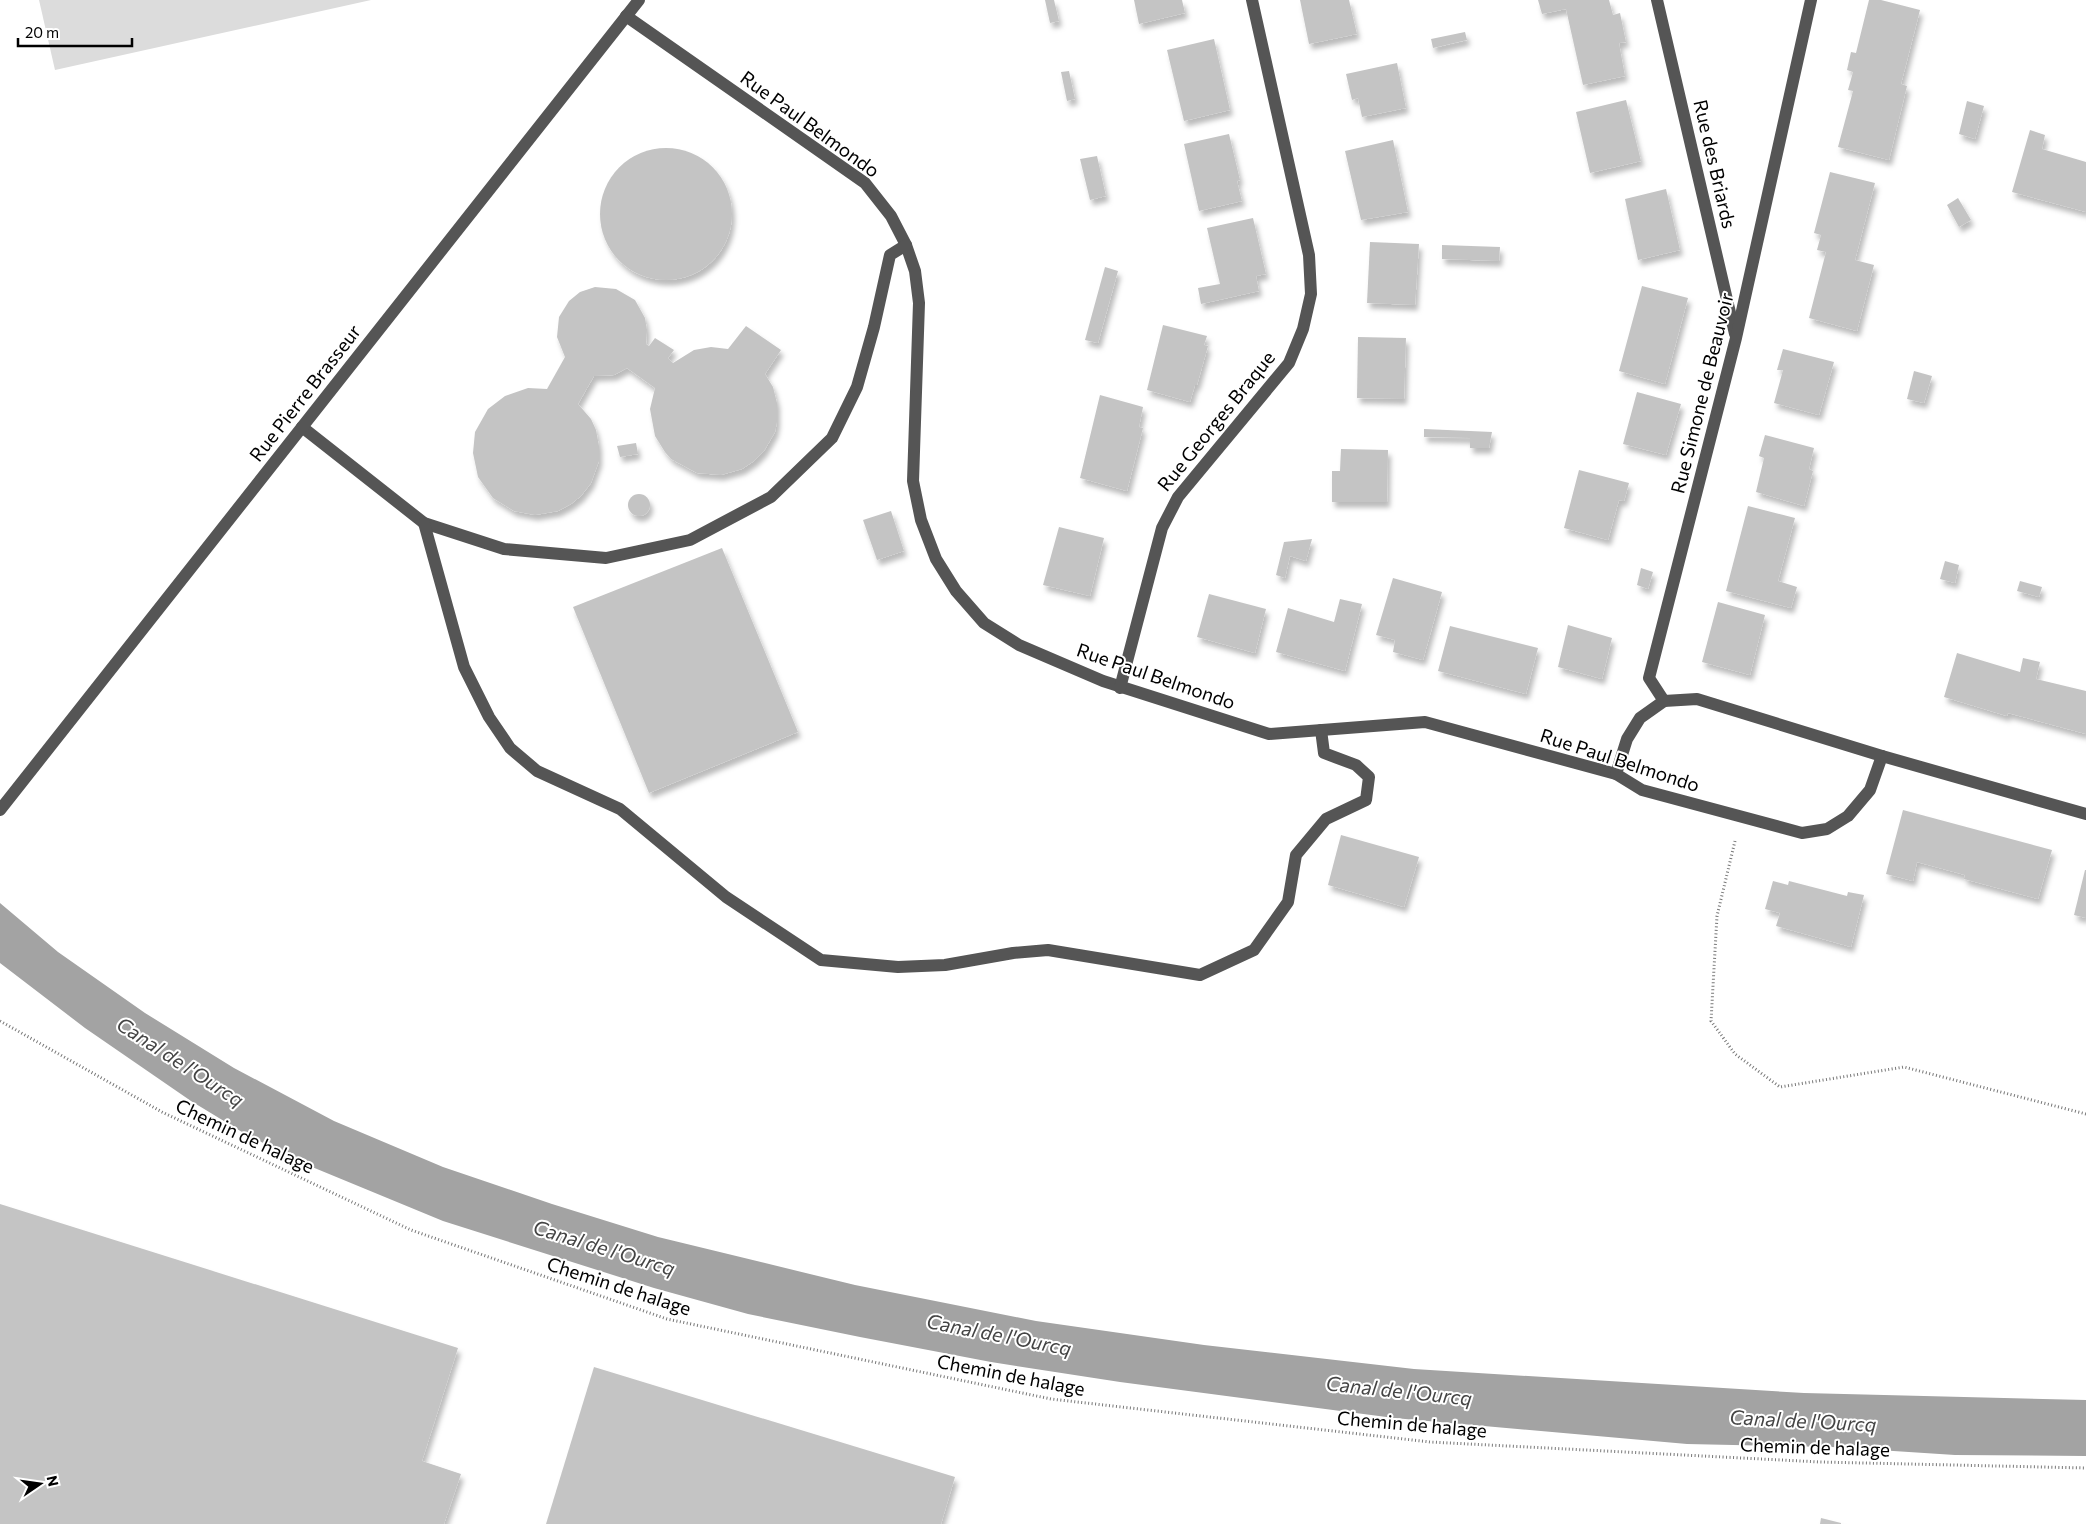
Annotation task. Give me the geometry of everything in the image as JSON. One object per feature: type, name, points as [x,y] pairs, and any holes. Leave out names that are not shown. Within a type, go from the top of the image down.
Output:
[{"type":"street","name":"Rue Pierre Brasseur","points":[[0,810],[639,0]]},
{"type":"street","name":"Rue Georges Braque","points":[[1120,688],[1162,528],[1169,512],[1178,497],[1289,363],[1303,329],[1311,294],[1310,255],[1252,0]]},
{"type":"street","name":"Rue des Briards","points":[[1657,0],[1736,338]]},
{"type":"street","name":"Rue Simone de Beauvoir","points":[[1664,701],[1649,678],[1736,338],[1811,0]]},
{"type":"street","name":"Rue Paul Belmondo","points":[[626,16],[865,184],[891,216],[906,244],[915,271],[919,303],[913,481],[921,520],[936,559],[956,591],[984,623],[1020,644],[1120,688],[1269,734],[1425,722],[1616,774],[1642,790],[1802,834],[1827,829],[1848,816],[1870,790],[1882,756]]},
{"type":"street","points":[[302,427],[424,523],[504,549],[606,558],[690,540],[771,497],[832,438],[857,387],[874,327],[890,255],[906,244]]},
{"type":"street","points":[[424,523],[464,667],[489,718],[510,748],[537,771],[620,809],[726,897],[821,960],[898,967],[946,965],[1013,953],[1048,950],[1200,975],[1254,950],[1288,902],[1296,855],[1326,818],[1366,800],[1369,776],[1356,765],[1324,753],[1321,730]]},
{"type":"street","points":[[1616,774],[1627,739],[1640,718],[1664,701],[1697,699],[1882,756],[2086,814]]},
{"type":"path","points":[[1741,816],[1718,916],[1711,1021],[1735,1054],[1780,1087],[1904,1067],[2086,1114]]},
{"type":"path","name":"Chemin de halage","points":[[0,1021],[162,1112],[412,1230],[667,1319],[1051,1399],[1420,1441],[1820,1462],[2086,1468]]},
{"type":"shaded area","points":[[39,0],[371,0],[55,70]]},
{"type":"water","name":"Canal de l'Ourcq","points":[[0,903],[58,952],[145,1013],[234,1068],[334,1121],[443,1167],[658,1237],[855,1285],[1036,1321],[1204,1345],[1414,1369],[1804,1393],[2086,1400],[2086,1456],[1955,1455],[1832,1447],[1687,1444],[1394,1418],[1120,1382],[991,1362],[748,1314],[654,1288],[443,1221],[300,1162],[242,1132],[191,1101],[85,1028],[0,963]]},
{"type":"building","points":[[1045,0],[1054,0],[1059,21],[1050,23]]},
{"type":"building","points":[[1134,0],[1182,0],[1185,13],[1139,24]]},
{"type":"building","points":[[1300,0],[1349,0],[1357,34],[1309,44]]},
{"type":"building","points":[[1538,0],[1609,0],[1613,15],[1620,13],[1626,42],[1619,43],[1625,76],[1583,85],[1566,9],[1542,14]]},
{"type":"building","points":[[1869,0],[1881,0],[1920,10],[1901,84],[1907,86],[1889,160],[1838,147],[1853,91],[1848,90],[1853,72],[1847,70],[1851,52],[1856,53]]},
{"type":"building","points":[[1465,32],[1467,40],[1433,48],[1431,39]]},
{"type":"building","points":[[1214,39],[1230,110],[1184,121],[1167,50]]},
{"type":"building","points":[[1397,63],[1406,108],[1362,117],[1358,98],[1352,100],[1346,74]]},
{"type":"building","points":[[1069,71],[1075,99],[1067,101],[1061,72]]},
{"type":"building","points":[[1626,100],[1641,161],[1590,173],[1576,112]]},
{"type":"building","points":[[1967,101],[1984,106],[1975,139],[1959,134]]},
{"type":"building","points":[[2030,130],[2045,135],[2042,149],[2086,162],[2086,212],[2012,192]]},
{"type":"building","points":[[1229,134],[1240,180],[1237,181],[1242,201],[1199,211],[1184,144]]},
{"type":"building","points":[[1393,140],[1408,212],[1361,220],[1345,151]]},
{"type":"building","points":[[666,148],[691,153],[712,168],[727,189],[732,214],[727,239],[712,260],[691,275],[666,280],[641,275],[620,260],[605,239],[600,214],[605,189],[620,168],[641,153]]},
{"type":"building","points":[[1097,156],[1106,196],[1090,200],[1080,159]]},
{"type":"building","points":[[1830,172],[1875,183],[1855,260],[1874,265],[1857,331],[1809,318],[1826,252],[1817,250],[1821,235],[1814,233]]},
{"type":"building","points":[[1666,189],[1680,250],[1638,260],[1625,199]]},
{"type":"building","points":[[1958,198],[1971,220],[1959,227],[1947,205]]},
{"type":"building","points":[[1253,218],[1266,274],[1256,276],[1259,291],[1201,304],[1198,288],[1220,284],[1207,228]]},
{"type":"building","points":[[1370,242],[1419,244],[1415,305],[1367,303]]},
{"type":"building","points":[[1442,245],[1500,247],[1499,261],[1442,259]]},
{"type":"building","points":[[1105,267],[1118,271],[1098,343],[1085,340]]},
{"type":"building","points":[[1642,286],[1688,298],[1665,384],[1619,371]]},
{"type":"building","points":[[595,287],[616,289],[635,300],[645,318],[647,330],[646,344],[649,346],[655,338],[674,350],[668,358],[673,363],[694,350],[711,347],[728,349],[746,326],[781,350],[765,374],[773,387],[777,403],[775,432],[764,451],[742,469],[721,475],[697,473],[671,459],[655,436],[650,409],[655,388],[627,368],[614,375],[594,376],[578,404],[591,419],[596,430],[599,446],[599,461],[591,483],[581,496],[558,511],[535,515],[514,511],[493,498],[478,477],[473,453],[475,432],[488,409],[505,396],[528,388],[547,389],[565,357],[557,337],[559,317],[569,301],[580,292]]},
{"type":"building","points":[[1163,325],[1207,336],[1204,345],[1208,346],[1190,402],[1147,390]]},
{"type":"building","points":[[1358,337],[1406,338],[1404,399],[1357,398]]},
{"type":"building","points":[[1783,349],[1834,362],[1819,415],[1774,403],[1783,370],[1777,370]]},
{"type":"building","points":[[1914,371],[1932,376],[1924,403],[1907,399]]},
{"type":"building","points":[[1637,392],[1681,404],[1666,455],[1623,444]]},
{"type":"building","points":[[1100,395],[1143,407],[1139,427],[1143,428],[1127,491],[1080,478]]},
{"type":"building","points":[[1424,429],[1492,432],[1489,448],[1470,448],[1470,438],[1424,437]]},
{"type":"building","points":[[1765,435],[1814,448],[1809,469],[1813,471],[1804,506],[1756,492],[1764,458],[1759,456]]},
{"type":"building","points":[[636,443],[638,454],[620,457],[617,446]]},
{"type":"building","points":[[1341,449],[1388,450],[1387,502],[1332,502],[1332,471],[1340,471]]},
{"type":"building","points":[[1579,470],[1629,483],[1624,501],[1619,500],[1608,540],[1564,528]]},
{"type":"building","points":[[639,494],[647,497],[650,505],[647,513],[639,516],[631,513],[628,505],[631,497]]},
{"type":"building","points":[[1748,506],[1795,518],[1778,581],[1797,587],[1791,608],[1726,591]]},
{"type":"building","points":[[891,511],[904,551],[877,560],[863,520]]},
{"type":"building","points":[[1059,527],[1104,538],[1090,596],[1043,585]]},
{"type":"building","points":[[1312,539],[1306,561],[1290,556],[1285,578],[1276,575],[1284,542]]},
{"type":"building","points":[[722,548],[798,732],[649,793],[573,607]]},
{"type":"building","points":[[1945,561],[1959,565],[1955,583],[1940,579]]},
{"type":"building","points":[[1641,568],[1653,572],[1648,589],[1637,585]]},
{"type":"building","points":[[1393,578],[1442,592],[1423,660],[1393,652],[1395,640],[1376,635]]},
{"type":"building","points":[[2020,581],[2042,587],[2039,597],[2017,591]]},
{"type":"building","points":[[1209,594],[1266,609],[1255,653],[1197,637]]},
{"type":"building","points":[[1340,599],[1362,604],[1345,671],[1276,652],[1288,608],[1334,622]]},
{"type":"building","points":[[1718,602],[1765,615],[1750,675],[1702,662]]},
{"type":"building","points":[[1568,625],[1612,638],[1602,679],[1558,667]]},
{"type":"building","points":[[1450,626],[1538,648],[1526,694],[1438,671]]},
{"type":"building","points":[[1957,653],[2020,672],[2023,658],[2040,662],[2036,679],[2086,691],[2086,734],[2008,713],[2007,716],[1944,697]]},
{"type":"building","points":[[1903,810],[2052,850],[2038,899],[1964,879],[1965,875],[1917,862],[1913,881],[1886,874]]},
{"type":"building","points":[[1341,835],[1419,857],[1404,907],[1328,885]]},
{"type":"building","points":[[2086,870],[2086,918],[2074,915]]},
{"type":"building","points":[[1773,881],[1788,885],[1789,881],[1847,896],[1848,892],[1864,895],[1851,947],[1776,926],[1780,913],[1765,909]]},
{"type":"building","points":[[0,1204],[458,1348],[422,1461],[461,1474],[444,1524],[0,1524]]},
{"type":"building","points":[[594,1367],[955,1477],[941,1524],[546,1524]]},
{"type":"building","points":[[1821,1518],[1841,1523],[1841,1524],[1820,1524]]}]
